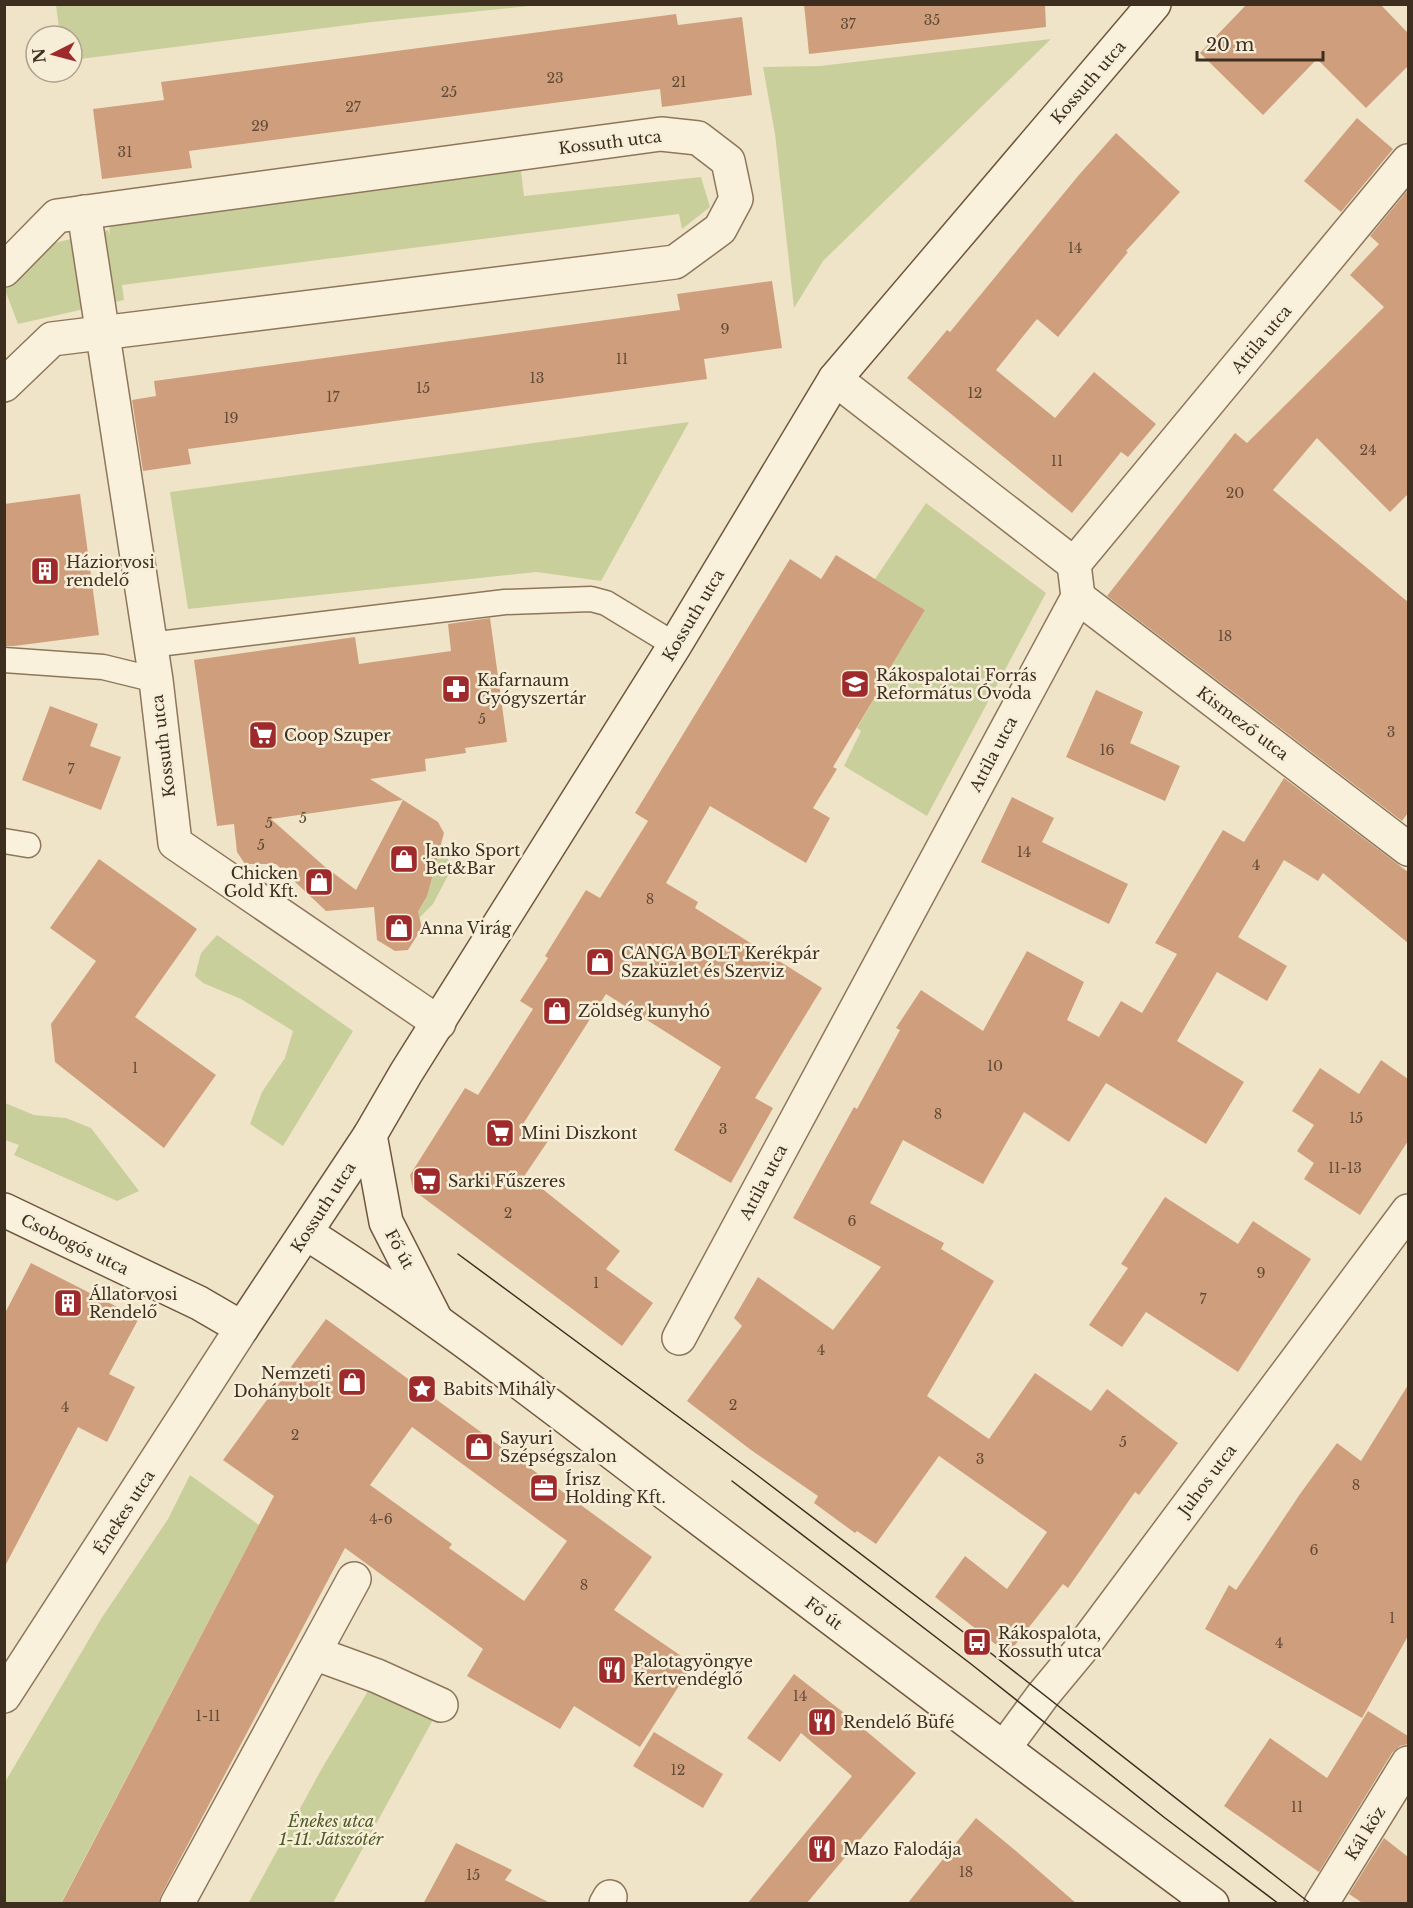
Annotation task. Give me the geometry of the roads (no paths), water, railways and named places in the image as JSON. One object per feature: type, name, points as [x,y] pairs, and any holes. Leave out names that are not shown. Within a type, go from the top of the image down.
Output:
[{"type":"street","name":"Kossuth utca","points":[[242,1328],[370,1135],[406,1073],[675,645],[835,379],[1154,4]]},
{"type":"street","name":"Kossuth utca","points":[[101,333],[675,262],[720,229],[736,199],[728,161],[698,138],[661,135],[84,212],[101,333],[127,484],[156,680],[176,843],[439,1023]]},
{"type":"street","name":"Attila utca","points":[[1074,564],[1408,161]]},
{"type":"street","points":[[4,270],[57,216],[84,212]]},
{"type":"street","points":[[4,385],[52,339],[101,333]]},
{"type":"street","points":[[835,379],[1074,564],[1078,597]]},
{"type":"street","name":"Attila utca","points":[[678,1338],[1078,597]]},
{"type":"street","name":"Kismező utca","points":[[1078,597],[1408,849]]},
{"type":"street","name":"Fő út","points":[[370,1135],[386,1222],[436,1322]]},
{"type":"street","name":"Csobogós utca","points":[[4,1210],[199,1304],[242,1328]]},
{"type":"street","name":"Juhos utca","points":[[1004,1748],[1043,1695],[1082,1648],[1408,1211]]},
{"type":"street","name":"Fő út","points":[[306,1233],[436,1322],[1212,1904]]},
{"type":"street","name":"Énekes utca","points":[[4,1695],[242,1328]]},
{"type":"street","points":[[177,1904],[354,1579]]},
{"type":"street","points":[[314,1653],[377,1676],[441,1706]]},
{"type":"street","name":"Kál köz","points":[[1321,1904],[1408,1763]]},
{"type":"lane","points":[[150,645],[505,602],[591,599],[606,603],[675,645]]},
{"type":"lane","points":[[4,660],[103,667],[156,680]]},
{"type":"tram line","points":[[458,1254],[749,1469],[983,1647],[1311,1904]]},
{"type":"tram line","points":[[732,1481],[1279,1904]]},
{"type":"place","name":"Háziorvosi rendelő","points":[[45,571]]},
{"type":"place","name":"Rákospalotai Forrás Református Óvoda","points":[[855,684]]},
{"type":"place","name":"Kafarnaum Gyógyszertár","points":[[456,689]]},
{"type":"place","name":"Coop Szuper","points":[[263,735]]},
{"type":"place","name":"Janko Sport Bet&Bar","points":[[404,859]]},
{"type":"place","name":"Chicken Gold Kft.","points":[[319,882]]},
{"type":"place","name":"Anna Virág","points":[[399,928]]},
{"type":"place","name":"CANGA BOLT Kerékpár Szaküzlet és Szerviz","points":[[600,962]]},
{"type":"place","name":"Zöldség kunyhó","points":[[557,1011]]},
{"type":"place","name":"Mini Diszkont","points":[[500,1133]]},
{"type":"place","name":"Sarki Fűszeres","points":[[427,1181]]},
{"type":"place","name":"Állatorvosi Rendelő","points":[[68,1303]]},
{"type":"place","name":"Nemzeti Dohánybolt","points":[[352,1382]]},
{"type":"place","name":"Babits Mihály","points":[[422,1389]]},
{"type":"place","name":"Sayuri Szépségszalon","points":[[479,1447]]},
{"type":"place","name":"Írisz Holding Kft.","points":[[544,1488]]},
{"type":"place","name":"Rákospalota, Kossuth utca","points":[[977,1642]]},
{"type":"place","name":"Palotagyöngye Kertvendéglő","points":[[612,1670]]},
{"type":"place","name":"Rendelő Büfé","points":[[822,1722]]},
{"type":"place","name":"Mazo Falodája","points":[[822,1849]]},
{"type":"park label","name":"Énekes utca 1-11. Játszótér","points":[[331,1830]]}]
